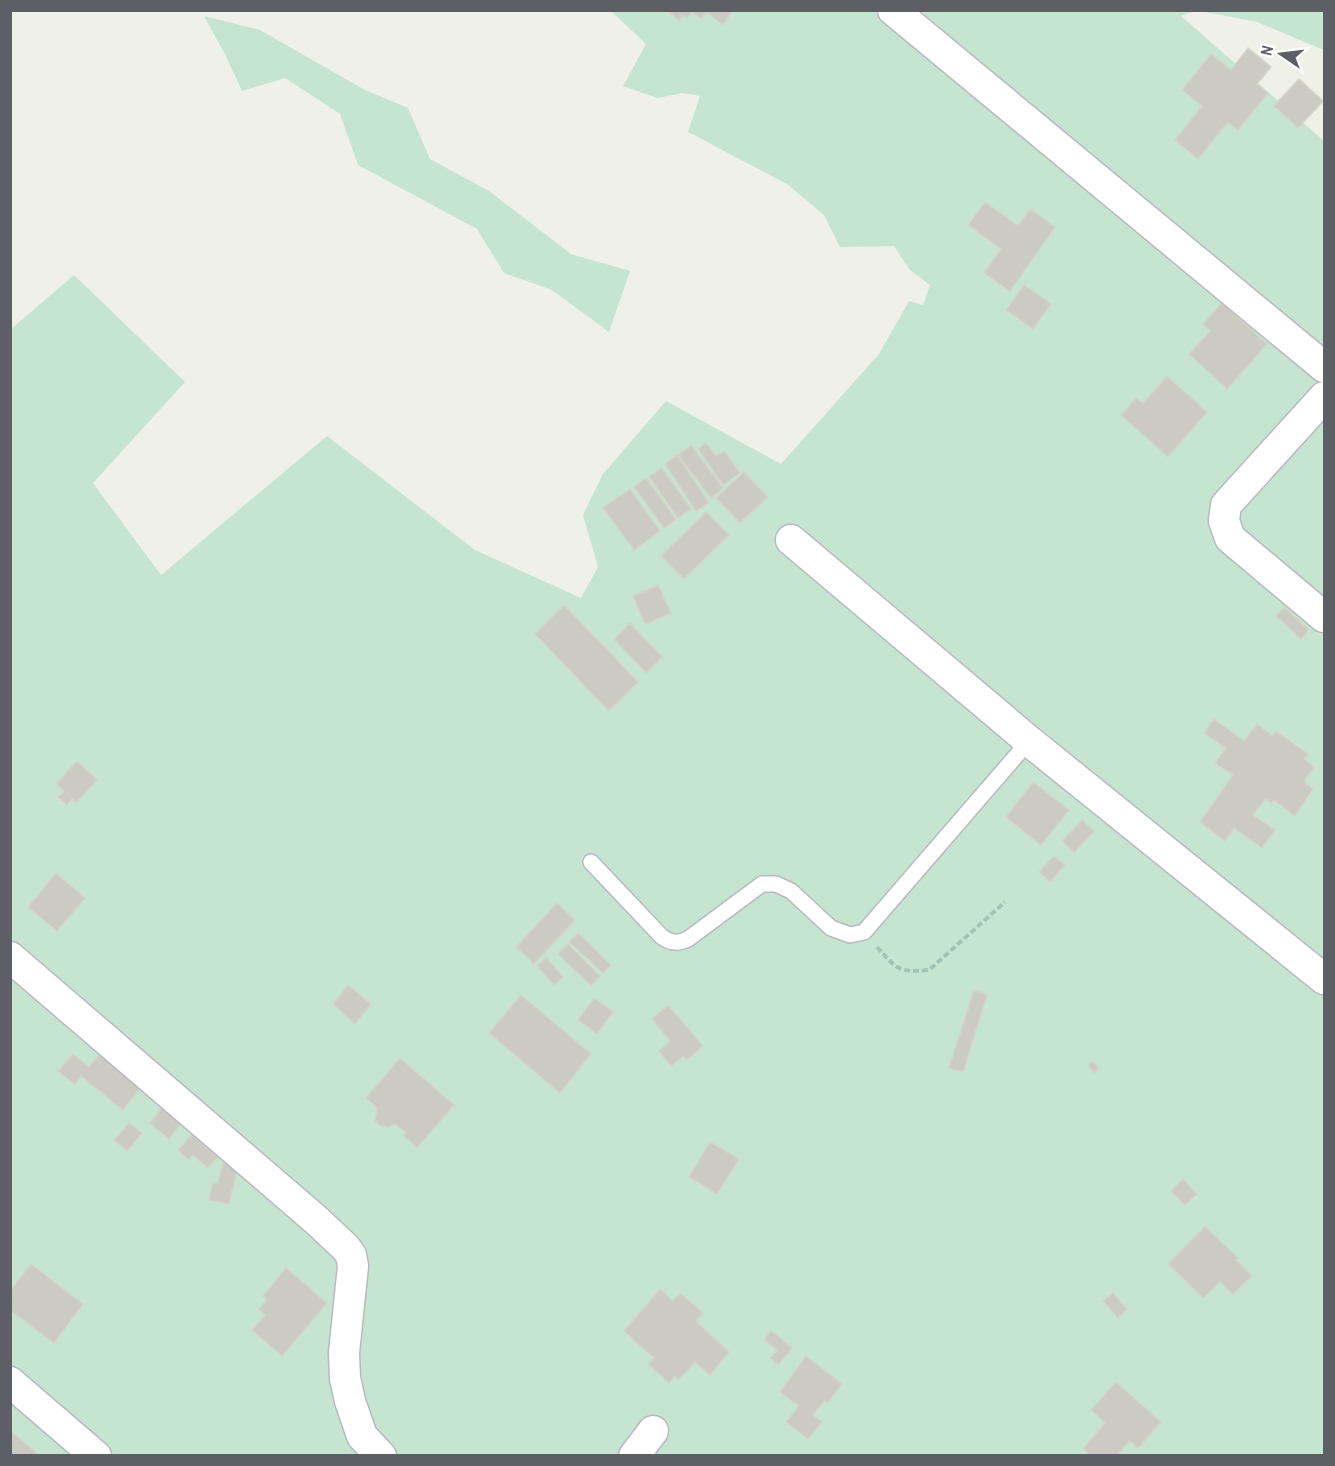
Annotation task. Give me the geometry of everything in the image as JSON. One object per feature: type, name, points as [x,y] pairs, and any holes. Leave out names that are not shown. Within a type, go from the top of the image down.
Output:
[{"type":"street","points":[[893,10],[1324,367]]},
{"type":"street","points":[[1324,397],[1226,505],[1224,521],[1230,538],[1324,617]]},
{"type":"street","points":[[791,540],[1029,741],[1324,979]]},
{"type":"street","points":[[10,957],[315,1219],[351,1255],[353,1266],[344,1353],[345,1378],[362,1436],[381,1455]]},
{"type":"street","points":[[10,1382],[96,1455]]},
{"type":"street","points":[[634,1455],[653,1431]]},
{"type":"lane","points":[[591,862],[662,937],[675,943],[688,939],[762,884],[776,884],[791,891],[831,928],[850,935],[864,932],[1029,741]]},
{"type":"path","points":[[864,932],[897,969],[913,972],[928,970],[1005,902]]},
{"type":"green space","points":[[611,11],[1194,11],[1181,16],[1324,141],[1324,1455],[11,1455],[10,330],[74,275],[185,382],[93,483],[161,575],[327,436],[475,550],[581,598],[598,567],[583,515],[603,474],[666,401],[781,464],[879,354],[909,301],[923,305],[930,285],[910,270],[894,246],[840,247],[824,215],[787,184],[688,132],[700,96],[682,93],[657,98],[623,86],[646,44]]},
{"type":"green space","points":[[1200,11],[1324,11],[1324,50],[1257,22]]},
{"type":"green space","points":[[204,16],[260,30],[365,90],[408,108],[430,159],[489,191],[571,254],[630,271],[609,332],[552,290],[504,273],[477,229],[358,165],[340,114],[285,78],[242,91]]},
{"type":"building","points":[[666,10],[733,10],[723,25],[706,12],[701,19],[692,12],[687,18],[682,15],[679,20]]},
{"type":"building","points":[[1248,48],[1271,67],[1257,84],[1268,93],[1238,130],[1228,122],[1198,159],[1175,140],[1202,106],[1182,90],[1211,54],[1231,70]]},
{"type":"building","points":[[1299,79],[1323,101],[1298,128],[1274,106]]},
{"type":"building","points":[[985,202],[1018,226],[1030,209],[1055,227],[1010,291],[984,273],[1001,249],[968,225]]},
{"type":"building","points":[[1024,285],[1051,304],[1033,329],[1006,310]]},
{"type":"building","points":[[1222,303],[1267,344],[1227,389],[1189,354],[1210,331],[1203,324]]},
{"type":"building","points":[[1167,376],[1207,412],[1168,457],[1121,415],[1136,398],[1143,403]]},
{"type":"building","points":[[706,443],[716,456],[724,451],[740,473],[723,485],[698,449]]},
{"type":"building","points":[[691,445],[723,488],[711,498],[678,455]]},
{"type":"building","points":[[677,455],[709,503],[696,511],[665,464]]},
{"type":"building","points":[[662,468],[691,509],[678,518],[649,477]]},
{"type":"building","points":[[744,472],[768,497],[740,523],[716,498]]},
{"type":"building","points":[[646,478],[676,519],[664,528],[634,487]]},
{"type":"building","points":[[630,489],[660,531],[634,550],[603,508]]},
{"type":"building","points":[[706,512],[729,535],[684,579],[661,556]]},
{"type":"building","points":[[658,585],[671,613],[645,624],[633,596]]},
{"type":"building","points":[[564,605],[638,682],[609,711],[535,634]]},
{"type":"building","points":[[1284,607],[1309,630],[1301,639],[1276,616]]},
{"type":"building","points":[[630,623],[662,657],[646,673],[614,639]]},
{"type":"building","points":[[1214,719],[1244,741],[1257,724],[1273,736],[1276,731],[1308,754],[1304,759],[1314,767],[1304,782],[1313,789],[1295,816],[1274,800],[1271,803],[1265,799],[1253,815],[1275,830],[1262,848],[1234,828],[1225,841],[1200,822],[1233,775],[1215,763],[1226,748],[1204,733]]},
{"type":"building","points":[[77,761],[97,780],[77,802],[72,799],[67,805],[58,797],[64,791],[56,784]]},
{"type":"building","points":[[1033,782],[1069,810],[1041,845],[1006,817]]},
{"type":"building","points":[[1082,820],[1094,831],[1074,853],[1062,841]]},
{"type":"building","points":[[1054,856],[1065,865],[1050,882],[1039,872]]},
{"type":"building","points":[[56,873],[85,898],[57,931],[28,907]]},
{"type":"building","points":[[557,903],[575,920],[534,964],[516,947]]},
{"type":"building","points":[[578,933],[611,965],[603,973],[569,942]]},
{"type":"building","points":[[568,944],[600,976],[591,986],[558,954]]},
{"type":"building","points":[[546,957],[563,977],[554,985],[537,966]]},
{"type":"building","points":[[348,985],[371,1004],[355,1024],[333,1004]]},
{"type":"building","points":[[974,990],[987,995],[963,1072],[949,1068]]},
{"type":"building","points":[[521,995],[591,1054],[560,1093],[489,1033]]},
{"type":"building","points":[[594,998],[613,1012],[597,1034],[578,1020]]},
{"type":"building","points":[[668,1005],[703,1046],[687,1060],[683,1056],[671,1066],[659,1051],[670,1041],[652,1019]]},
{"type":"building","points":[[102,1051],[142,1086],[123,1110],[81,1076],[75,1085],[58,1071],[73,1054],[89,1067]]},
{"type":"building","points":[[400,1058],[454,1105],[417,1148],[403,1135],[406,1133],[395,1124],[389,1127],[381,1126],[375,1121],[377,1108],[366,1098]]},
{"type":"building","points":[[1092,1061],[1099,1068],[1094,1073],[1088,1065]]},
{"type":"building","points":[[162,1108],[181,1123],[169,1139],[150,1123]]},
{"type":"building","points":[[129,1123],[142,1133],[127,1151],[114,1140]]},
{"type":"building","points":[[192,1134],[218,1157],[208,1168],[193,1155],[189,1160],[178,1150]]},
{"type":"building","points":[[710,1142],[739,1159],[717,1194],[689,1177]]},
{"type":"building","points":[[223,1163],[238,1166],[229,1204],[209,1200],[213,1182],[218,1183]]},
{"type":"building","points":[[1183,1179],[1197,1194],[1185,1205],[1171,1191]]},
{"type":"building","points":[[1205,1226],[1238,1258],[1236,1260],[1252,1276],[1233,1294],[1220,1281],[1203,1298],[1168,1264]]},
{"type":"building","points":[[31,1264],[83,1304],[54,1343],[10,1310],[10,1291]]},
{"type":"building","points":[[286,1268],[327,1303],[282,1356],[252,1330],[265,1315],[259,1309],[267,1300],[263,1296]]},
{"type":"building","points":[[660,1289],[673,1301],[680,1293],[703,1313],[696,1321],[729,1352],[710,1375],[695,1362],[679,1380],[675,1376],[669,1383],[648,1364],[654,1358],[624,1331]]},
{"type":"building","points":[[1113,1293],[1127,1309],[1118,1318],[1103,1301]]},
{"type":"building","points":[[771,1330],[792,1348],[778,1365],[770,1358],[777,1350],[764,1340]]},
{"type":"building","points":[[806,1356],[842,1384],[827,1403],[824,1401],[813,1415],[822,1422],[808,1439],[786,1422],[799,1406],[780,1392]]},
{"type":"building","points":[[1116,1382],[1161,1422],[1138,1448],[1129,1441],[1117,1456],[1091,1456],[1083,1449],[1105,1423],[1091,1410]]},
{"type":"building","points":[[10,1431],[37,1453],[35,1456],[10,1456]]}]
